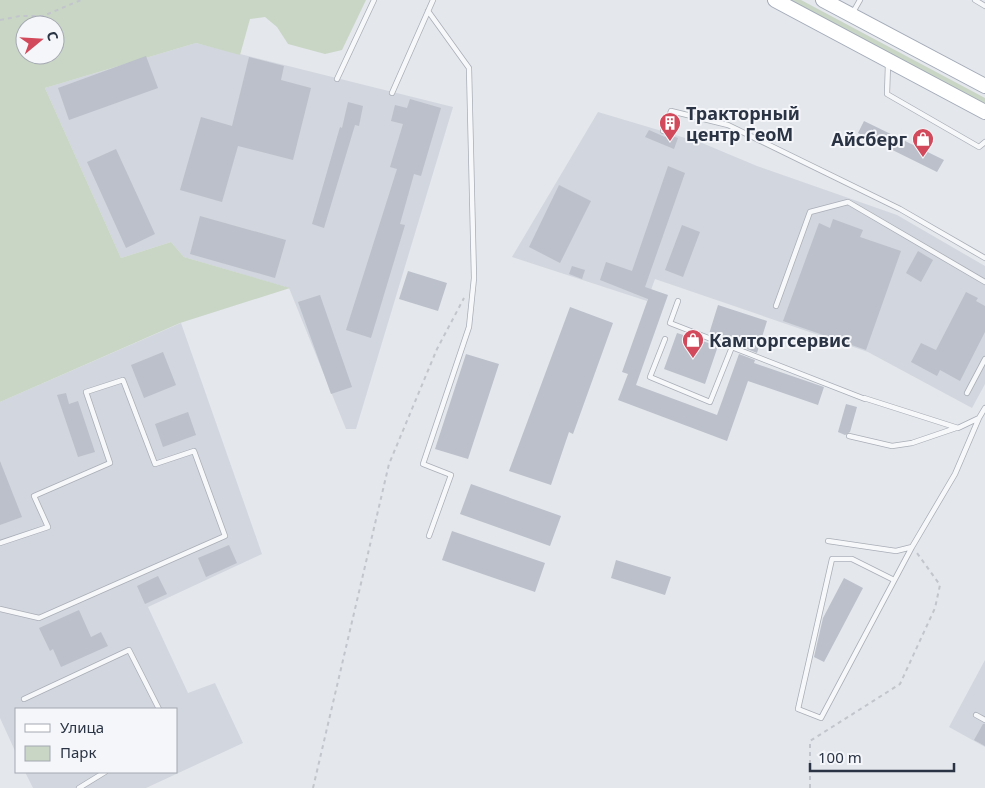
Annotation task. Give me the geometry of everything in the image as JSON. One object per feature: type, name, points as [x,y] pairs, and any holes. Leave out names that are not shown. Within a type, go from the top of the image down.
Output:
[{"type":"main road","points":[[775,0],[985,112]]},
{"type":"main road","points":[[823,0],[985,86]]},
{"type":"lane","points":[[337,79],[374,0]]},
{"type":"lane","points":[[392,93],[433,0]]},
{"type":"lane","points":[[852,15],[860,0]]},
{"type":"lane","points":[[975,0],[985,6]]},
{"type":"lane","points":[[428,11],[469,68],[474,278],[469,327],[423,464],[451,475],[429,536]]},
{"type":"lane","points":[[889,60],[887,94],[979,147],[985,142]]},
{"type":"lane","points":[[663,132],[671,111],[728,125],[900,209],[985,258]]},
{"type":"lane","points":[[776,306],[810,212],[848,202],[985,282]]},
{"type":"lane","points":[[678,300],[670,323],[865,399]]},
{"type":"lane","points":[[666,339],[650,377],[710,402],[732,347]]},
{"type":"lane","points":[[967,393],[985,359]]},
{"type":"lane","points":[[0,543],[48,527],[34,496],[110,463],[86,392],[123,380],[155,464],[194,451],[226,536],[39,618],[0,609]]},
{"type":"lane","points":[[859,397],[958,428]]},
{"type":"lane","points":[[894,580],[852,559],[832,559],[798,709],[820,718],[912,547],[955,474],[985,408]]},
{"type":"lane","points":[[849,436],[892,446],[912,443],[958,428],[979,418]]},
{"type":"lane","points":[[828,541],[896,551],[912,547]]},
{"type":"lane","points":[[24,699],[129,650],[158,708]]},
{"type":"lane","points":[[976,715],[985,720]]},
{"type":"lane","points":[[79,788],[103,773]]},
{"type":"path","points":[[0,20],[20,16],[43,16],[81,0]]},
{"type":"path","points":[[313,788],[390,464],[438,349],[465,296]]},
{"type":"path","points":[[810,788],[810,741],[900,684],[935,608],[940,585],[912,547]]},
{"type":"shaded area","points":[[196,43],[453,107],[356,429],[346,429],[289,288],[184,257],[171,242],[121,258],[45,88]]},
{"type":"shaded area","points":[[598,112],[702,143],[757,166],[897,215],[985,266],[985,384],[972,408],[868,352],[655,279],[647,301],[512,257]]},
{"type":"shaded area","points":[[181,323],[262,554],[148,607],[188,693],[215,683],[243,743],[146,788],[33,788],[26,773],[178,773],[178,708],[15,708],[15,751],[0,718],[0,402]]},
{"type":"shaded area","points":[[985,660],[985,747],[949,727]]},
{"type":"green space","points":[[0,0],[366,0],[342,50],[325,54],[288,44],[277,27],[265,17],[250,19],[240,55],[196,43],[45,88],[121,258],[171,242],[184,257],[290,288],[180,323],[0,402]]},
{"type":"green space","points":[[789,0],[801,0],[985,98],[985,104]]},
{"type":"building","points":[[146,56],[158,88],[69,120],[58,88]]},
{"type":"building","points":[[249,57],[284,66],[281,80],[311,88],[293,160],[238,146],[222,202],[180,190],[201,117],[232,126]]},
{"type":"building","points":[[410,99],[441,108],[421,176],[414,174],[400,224],[405,225],[371,338],[346,330],[397,169],[390,167],[403,124],[391,121],[395,105],[407,108]]},
{"type":"building","points":[[348,102],[363,106],[359,126],[355,125],[324,228],[312,224],[340,127],[342,128]]},
{"type":"building","points":[[864,121],[944,160],[937,172],[858,133]]},
{"type":"building","points":[[649,130],[665,137],[666,134],[678,138],[674,149],[645,137]]},
{"type":"building","points":[[116,149],[155,234],[126,248],[87,162]]},
{"type":"building","points":[[668,166],[685,173],[645,287],[668,295],[636,385],[717,415],[739,354],[755,360],[754,363],[824,387],[818,405],[748,381],[727,441],[618,400],[628,374],[622,372],[648,299],[600,280],[606,262],[632,271]]},
{"type":"building","points":[[559,185],[591,201],[560,263],[529,247]]},
{"type":"building","points":[[200,216],[286,240],[275,278],[190,254]]},
{"type":"building","points":[[833,219],[863,230],[860,237],[901,251],[866,350],[783,321],[819,223],[830,228]]},
{"type":"building","points":[[682,225],[700,232],[683,277],[665,270]]},
{"type":"building","points":[[918,251],[933,260],[921,282],[906,273]]},
{"type":"building","points":[[572,266],[585,270],[582,279],[569,274]]},
{"type":"building","points":[[408,271],[447,283],[438,311],[399,299]]},
{"type":"building","points":[[966,292],[978,298],[976,301],[985,306],[985,332],[960,381],[940,370],[937,376],[911,362],[921,343],[936,350]]},
{"type":"building","points":[[320,295],[352,387],[331,394],[298,302]]},
{"type":"building","points":[[718,305],[767,321],[757,353],[709,334]]},
{"type":"building","points":[[570,307],[613,323],[573,434],[569,432],[551,485],[509,471]]},
{"type":"building","points":[[677,333],[718,346],[705,384],[664,369]]},
{"type":"building","points":[[163,352],[176,385],[144,398],[131,365]]},
{"type":"building","points":[[466,354],[499,364],[468,459],[435,449]]},
{"type":"building","points":[[66,393],[69,404],[78,401],[95,452],[78,457],[57,395]]},
{"type":"building","points":[[846,404],[857,407],[850,432],[845,435],[838,432]]},
{"type":"building","points":[[188,412],[196,435],[163,447],[155,424]]},
{"type":"building","points":[[0,461],[22,517],[0,525]]},
{"type":"building","points":[[471,484],[561,516],[550,546],[460,514]]},
{"type":"building","points":[[452,531],[545,563],[535,592],[442,560]]},
{"type":"building","points":[[229,545],[237,563],[206,577],[198,558]]},
{"type":"building","points":[[616,560],[671,577],[665,595],[611,578]]},
{"type":"building","points":[[158,576],[167,594],[145,604],[137,586]]},
{"type":"building","points":[[844,578],[863,588],[824,662],[814,657],[823,618]]},
{"type":"building","points":[[79,610],[91,637],[101,632],[108,646],[61,667],[53,649],[50,651],[39,628]]},
{"type":"building","points":[[983,724],[985,724],[985,746],[974,740]]},
{"type":"place","name":"Тракторный центр ГеоМ","points":[[670,142]]},
{"type":"place","name":"Айсберг","points":[[923,158]]},
{"type":"place","name":"Камторгсервис","points":[[693,359]]}]
